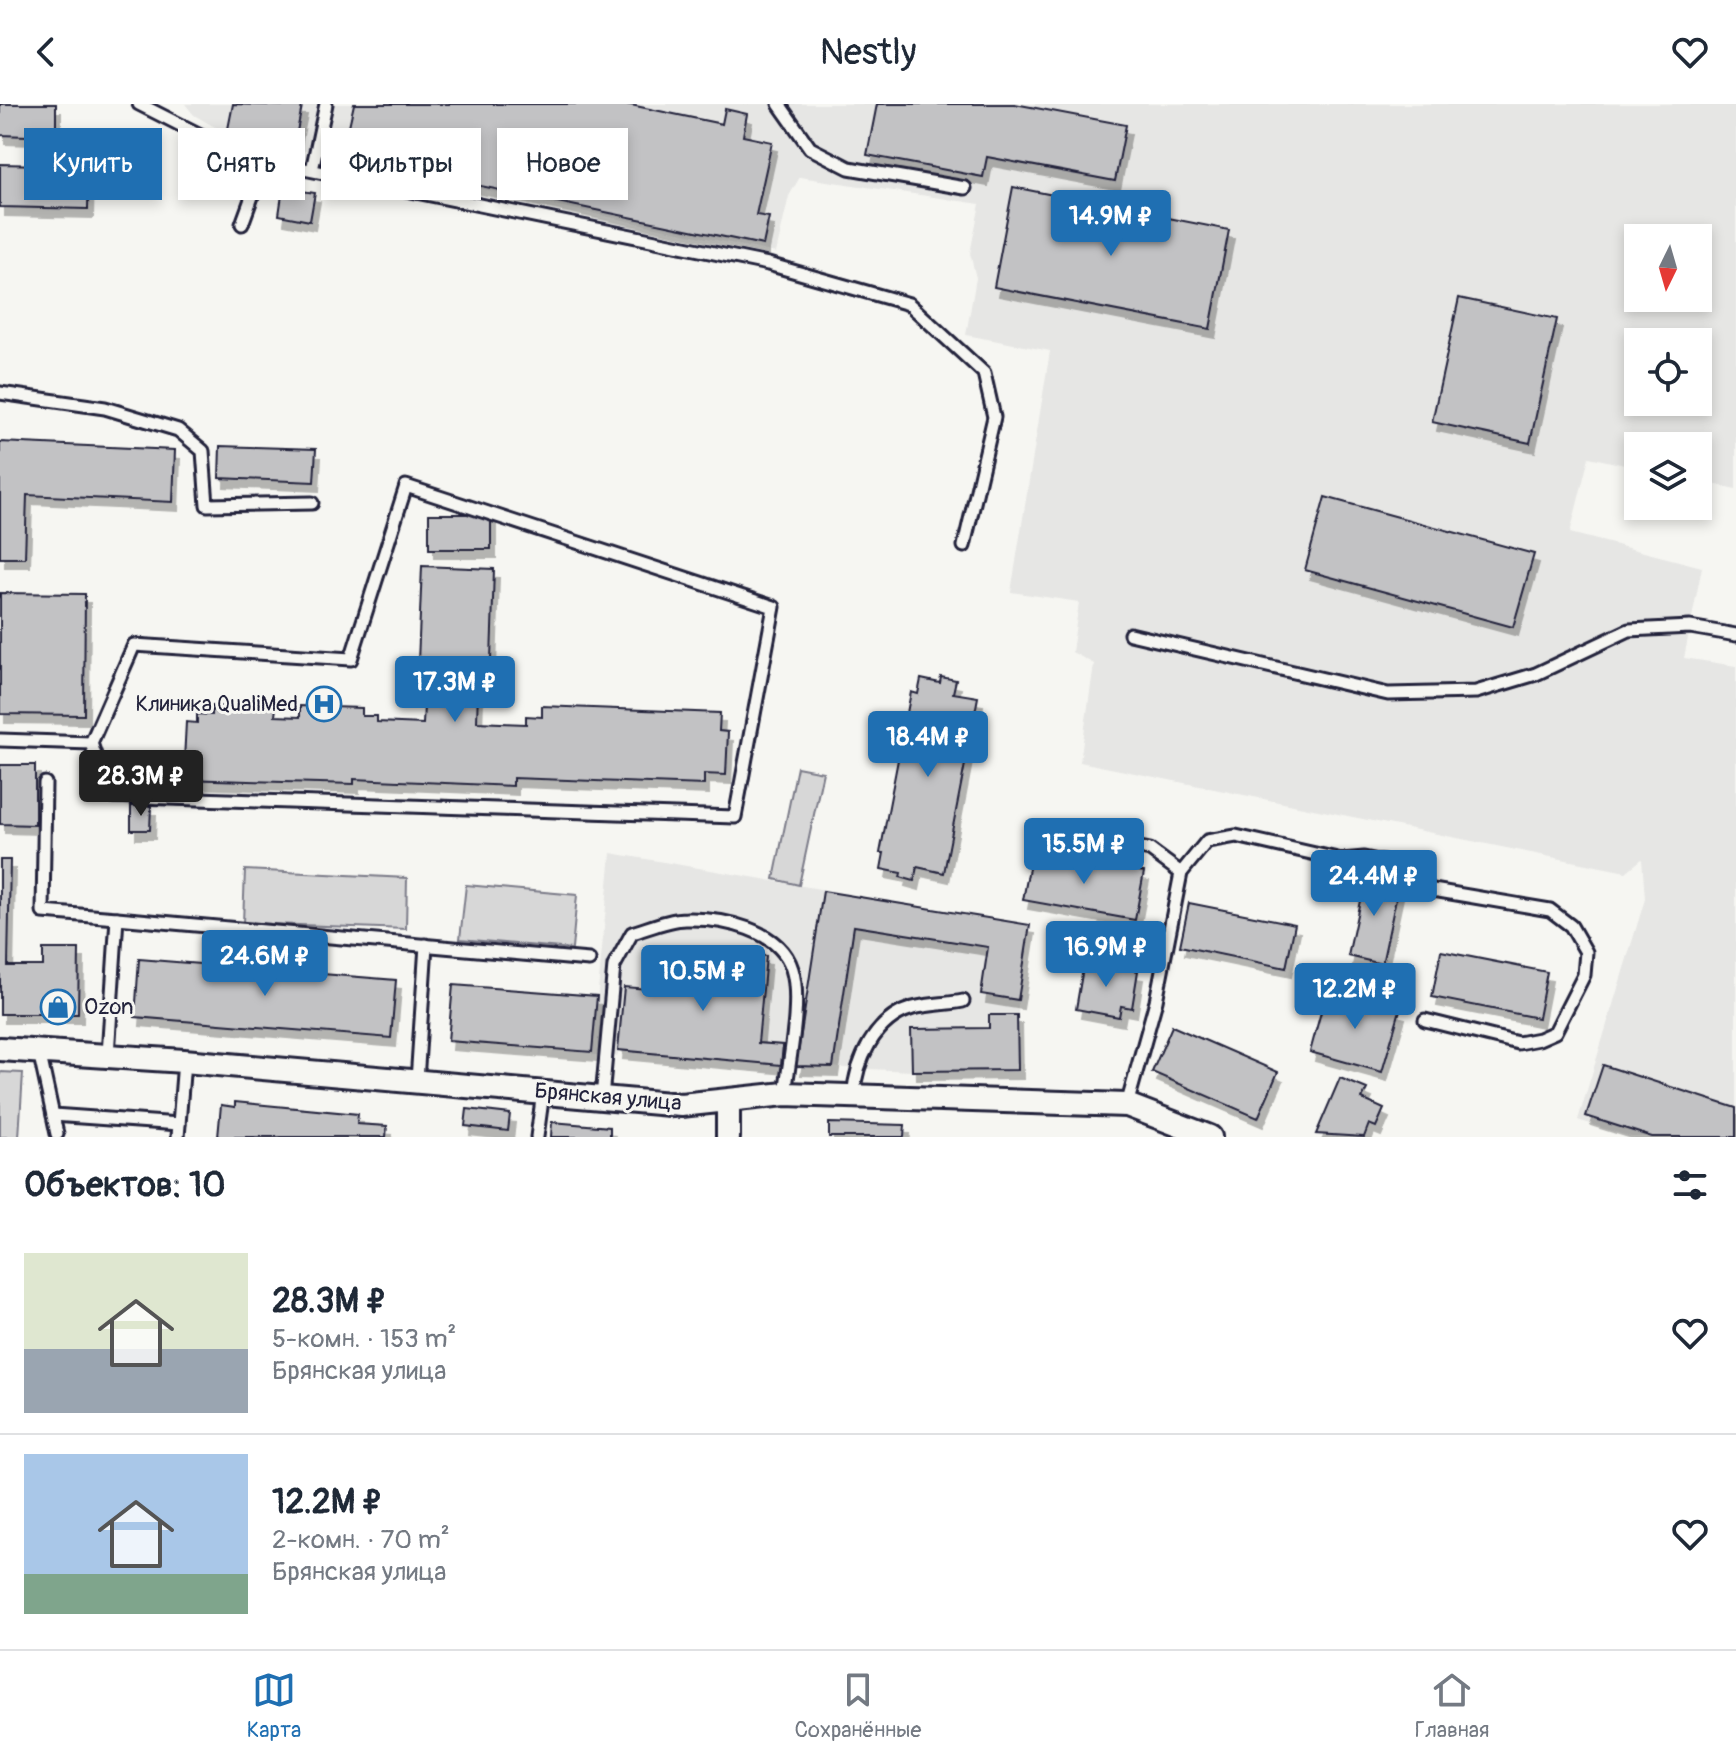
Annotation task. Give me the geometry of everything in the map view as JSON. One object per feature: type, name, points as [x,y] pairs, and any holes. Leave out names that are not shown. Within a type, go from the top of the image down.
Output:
[{"type":"street","name":"Брянская улица","points":[[0,1049],[184,1061],[681,1105],[785,1094],[1127,1105],[1210,1137]]},
{"type":"street","points":[[728,1102],[728,1137]]},
{"type":"lane","points":[[139,104],[186,128]]},
{"type":"lane","points":[[312,170],[326,104]]},
{"type":"lane","points":[[779,104],[810,148],[849,168],[965,188]]},
{"type":"lane","points":[[305,169],[768,264],[909,304],[984,373],[994,417],[964,546]]},
{"type":"lane","points":[[242,224],[251,200]]},
{"type":"lane","points":[[0,393],[105,408],[178,430],[203,451],[207,505],[312,503]]},
{"type":"lane","points":[[406,486],[774,607],[735,817],[109,796],[91,743],[134,645],[351,659],[406,486]]},
{"type":"lane","points":[[1130,634],[1388,694],[1476,692],[1536,674],[1629,630],[1690,627],[1736,635]]},
{"type":"lane","points":[[0,740],[91,743]]},
{"type":"lane","points":[[45,783],[43,912],[589,960]]},
{"type":"lane","points":[[1063,832],[1150,850],[1181,873]]},
{"type":"lane","points":[[1127,1105],[1156,1001],[1181,873],[1207,841],[1236,836],[1342,860],[1364,858],[1413,868],[1417,883],[1433,890],[1550,910],[1571,926],[1586,952],[1584,975],[1555,1032],[1539,1039],[1518,1043],[1425,1020]]},
{"type":"lane","points":[[108,1055],[117,918]]},
{"type":"lane","points":[[602,1098],[614,966],[632,933],[685,919],[751,929],[771,940],[792,968],[794,998],[785,1094]]},
{"type":"lane","points":[[417,1081],[426,945]]},
{"type":"lane","points":[[853,1097],[856,1068],[878,1030],[910,1009],[963,1001]]},
{"type":"lane","points":[[39,1051],[57,1134]]},
{"type":"lane","points":[[53,1115],[179,1131],[184,1061]]},
{"type":"lane","points":[[537,1137],[543,1092]]},
{"type":"shaded area","points":[[185,104],[1736,104],[1736,489],[1712,484],[1712,432],[1624,432],[1624,465],[1589,457],[1570,533],[1702,567],[1684,658],[1736,666],[1736,1137],[1631,1137],[1578,1120],[1645,899],[1642,859],[1626,872],[1080,762],[1094,664],[1072,652],[1079,602],[1011,592],[1050,351],[966,335],[976,278],[970,253],[980,204],[800,177],[789,196],[776,253],[531,200],[628,200],[628,128],[497,128],[497,193],[481,189],[481,128],[321,128],[321,154],[305,151],[305,128],[217,128],[194,115]]},
{"type":"shaded area","points":[[797,767],[823,772],[799,885],[774,879]]},
{"type":"shaded area","points":[[611,853],[1030,925],[1018,1000],[1018,1070],[912,1071],[781,1065],[619,1051],[617,1056],[592,1055]]},
{"type":"shaded area","points":[[245,870],[407,878],[406,929],[243,923]]},
{"type":"shaded area","points":[[466,885],[577,895],[572,949],[460,939]]},
{"type":"shaded area","points":[[0,1072],[23,1073],[19,1137],[0,1137]]},
{"type":"building","points":[[0,104],[56,104],[56,128],[24,128],[24,136],[0,135]]},
{"type":"building","points":[[233,104],[302,106],[298,128],[228,128]]},
{"type":"building","points":[[354,104],[626,104],[722,124],[725,109],[747,114],[743,136],[772,142],[756,215],[769,217],[763,245],[548,200],[628,200],[628,128],[497,128],[497,189],[481,186],[481,128],[349,128]]},
{"type":"building","points":[[877,104],[1015,104],[1126,125],[1115,181],[987,157],[983,177],[867,155]]},
{"type":"building","points":[[0,164],[24,165],[24,200],[88,200],[88,209],[0,207]]},
{"type":"building","points":[[1013,187],[1229,230],[1210,329],[994,287]]},
{"type":"building","points":[[305,191],[315,193],[310,221],[279,215],[281,200],[305,200]]},
{"type":"building","points":[[1459,298],[1557,319],[1530,443],[1432,422]]},
{"type":"building","points":[[0,442],[175,450],[173,502],[27,495],[25,558],[0,558]]},
{"type":"building","points":[[220,446],[316,449],[314,482],[219,478]]},
{"type":"building","points":[[1325,497],[1534,554],[1513,627],[1305,570]]},
{"type":"building","points":[[429,514],[491,514],[491,549],[429,549]]},
{"type":"building","points":[[422,566],[494,569],[490,690],[478,690],[477,722],[526,724],[526,716],[542,717],[542,706],[720,713],[719,731],[728,732],[726,775],[704,774],[704,785],[513,778],[513,786],[354,779],[354,784],[183,779],[186,722],[197,723],[197,714],[212,715],[212,706],[276,708],[275,716],[300,717],[300,706],[362,708],[362,716],[377,716],[377,722],[423,724],[425,687],[417,686]]},
{"type":"building","points":[[0,593],[85,594],[84,715],[0,714]]},
{"type":"building","points":[[941,677],[956,680],[953,693],[978,697],[944,873],[917,867],[914,881],[900,877],[901,873],[881,869],[884,853],[880,853],[911,692],[918,694],[921,679],[940,683]]},
{"type":"building","points":[[0,765],[35,765],[35,825],[0,824]]},
{"type":"building","points":[[131,806],[151,806],[150,830],[131,830]]},
{"type":"building","points":[[1032,852],[1144,872],[1135,920],[1023,900]]},
{"type":"building","points":[[0,860],[10,860],[8,966],[43,966],[43,949],[79,949],[78,1014],[0,1014]]},
{"type":"building","points":[[1366,873],[1400,880],[1382,964],[1348,956]]},
{"type":"building","points":[[823,891],[1030,925],[1018,1000],[981,994],[988,947],[854,926],[833,1067],[796,1066]]},
{"type":"building","points":[[1189,903],[1295,924],[1286,968],[1180,946]]},
{"type":"building","points":[[690,949],[766,956],[758,1043],[783,1045],[781,1065],[618,1050],[624,987],[686,992]]},
{"type":"building","points":[[1441,951],[1547,972],[1538,1018],[1432,997]]},
{"type":"building","points":[[139,959],[396,980],[391,1038],[135,1017]]},
{"type":"building","points":[[1084,962],[1138,971],[1132,1008],[1121,1006],[1119,1017],[1076,1009]]},
{"type":"building","points":[[453,985],[597,996],[592,1052],[448,1041]]},
{"type":"building","points":[[1327,990],[1400,1010],[1382,1072],[1310,1052]]},
{"type":"building","points":[[989,1015],[1017,1015],[1018,1070],[912,1071],[911,1029],[989,1028]]},
{"type":"building","points":[[1172,1026],[1278,1072],[1258,1118],[1152,1072]]},
{"type":"building","points":[[1603,1065],[1736,1108],[1736,1137],[1652,1137],[1586,1116]]},
{"type":"building","points":[[1340,1078],[1367,1089],[1362,1099],[1384,1109],[1376,1127],[1369,1124],[1364,1137],[1316,1134]]},
{"type":"building","points":[[235,1102],[358,1114],[357,1124],[387,1126],[386,1137],[218,1137],[221,1105],[235,1107]]},
{"type":"building","points":[[467,1109],[510,1114],[508,1131],[465,1126]]},
{"type":"building","points":[[552,1122],[610,1127],[610,1137],[551,1137]]},
{"type":"building","points":[[829,1123],[905,1125],[904,1137],[829,1137]]},
{"type":"place","name":"Клиника QualiMed","points":[[324,704]]},
{"type":"place","name":"Ozon","points":[[58,1007]]}]
